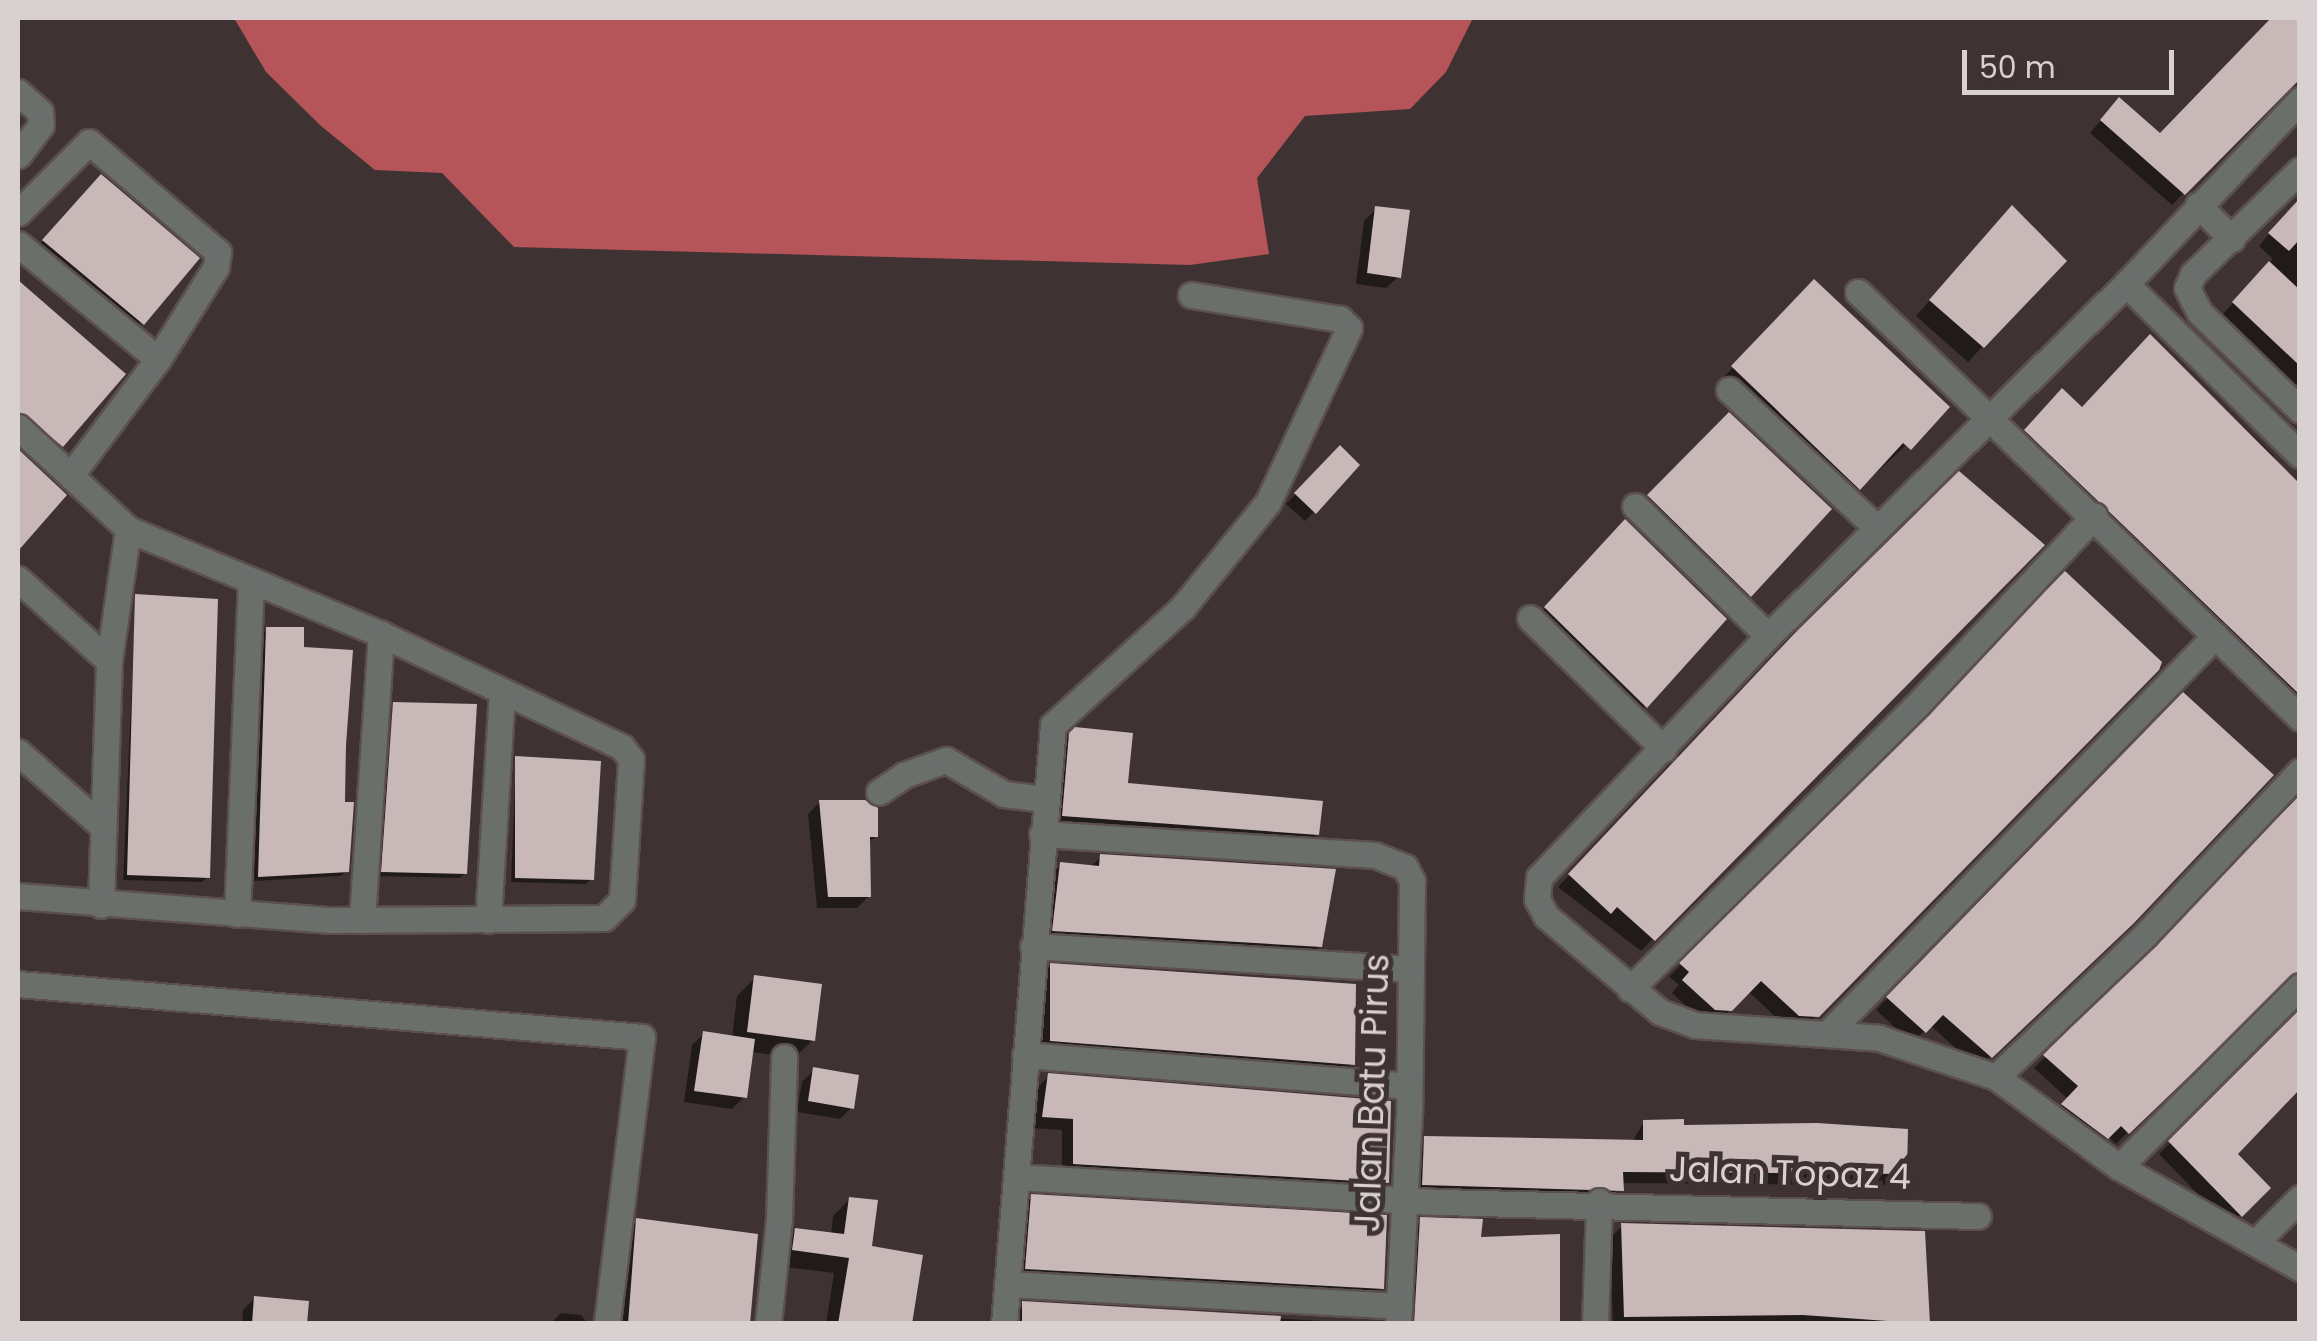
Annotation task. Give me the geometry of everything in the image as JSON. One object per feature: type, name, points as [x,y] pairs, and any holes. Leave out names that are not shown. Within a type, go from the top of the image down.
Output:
[{"type":"street","points":[[18,92],[40,112],[41,126],[18,155]]},
{"type":"street","points":[[2296,1261],[2118,1166],[1996,1077],[1906,1045],[1830,1031],[1695,1025],[1660,1012],[1546,916],[1537,899],[1539,877],[1768,636],[1875,526],[2126,284],[2300,100]]},
{"type":"street","points":[[18,213],[89,142],[203,233],[218,252],[216,267],[158,358],[70,476]]},
{"type":"street","points":[[2300,170],[2193,274],[2187,288],[2200,313],[2300,410]]},
{"type":"street","points":[[2198,205],[2232,239]]},
{"type":"street","points":[[18,244],[158,358]]},
{"type":"street","points":[[2126,284],[2300,455]]},
{"type":"street","points":[[1858,292],[2300,718]]},
{"type":"street","points":[[1004,1324],[1042,834],[1030,798],[1053,725],[1183,607],[1268,502],[1350,328],[1340,319],[1191,296]]},
{"type":"street","points":[[2240,396],[2262,374]]},
{"type":"street","points":[[1729,390],[1875,526]]},
{"type":"street","points":[[18,427],[128,529],[381,634],[610,738],[631,759],[617,910],[604,918],[362,920],[101,905],[18,896]]},
{"type":"street","points":[[1635,506],[1768,636]]},
{"type":"street","points":[[1630,989],[1918,704],[2094,516]]},
{"type":"street","points":[[101,905],[109,661],[128,529]]},
{"type":"street","points":[[18,578],[109,661]]},
{"type":"street","points":[[237,914],[250,581]]},
{"type":"street","points":[[1530,618],[1664,748]]},
{"type":"street","points":[[362,920],[381,634]]},
{"type":"street","points":[[1830,1031],[2215,636]]},
{"type":"street","points":[[488,920],[502,692]]},
{"type":"street","points":[[18,752],[101,825]]},
{"type":"street","points":[[879,792],[904,774],[946,760],[1030,798]]},
{"type":"street","points":[[1996,1077],[2146,934],[2300,771]]},
{"type":"street","name":"Jalan Batu Pirus","points":[[1042,834],[1375,854],[1405,867],[1412,880],[1406,1198],[1398,1315]]},
{"type":"street","points":[[1033,946],[1410,970]]},
{"type":"street","points":[[18,984],[642,1037],[607,1324]]},
{"type":"street","points":[[2118,1166],[2300,986]]},
{"type":"street","points":[[1025,1054],[1408,1086]]},
{"type":"street","points":[[768,1324],[780,1220],[784,1058]]},
{"type":"street","name":"Jalan Topaz 4","points":[[1016,1177],[1406,1198],[1599,1201],[1978,1216]]},
{"type":"street","points":[[2257,1241],[2300,1198]]},
{"type":"street","points":[[1595,1324],[1599,1201]]},
{"type":"street","points":[[1007,1284],[1398,1315]]},
{"type":"shaded area","points":[[234,18],[1473,18],[1446,72],[1410,109],[1305,116],[1257,178],[1269,254],[1190,265],[514,247],[442,173],[375,170],[321,126],[266,72]]},
{"type":"building","points":[[2271,18],[2300,18],[2300,79],[2185,195],[2100,120],[2119,97],[2160,133]]},
{"type":"building","points":[[101,174],[200,258],[144,325],[42,240]]},
{"type":"building","points":[[2300,198],[2300,239],[2289,251],[2268,233]]},
{"type":"building","points":[[2012,205],[2067,261],[1984,348],[1929,300]]},
{"type":"building","points":[[1375,206],[1410,210],[1401,278],[1367,273]]},
{"type":"building","points":[[2269,261],[2300,290],[2300,366],[2232,302]]},
{"type":"building","points":[[1814,279],[1950,407],[1911,450],[1903,443],[1860,490],[1731,366]]},
{"type":"building","points":[[18,280],[126,374],[63,447],[18,411]]},
{"type":"building","points":[[2150,334],[2300,484],[2300,695],[2024,430],[2062,388],[2082,407]]},
{"type":"building","points":[[1729,412],[1832,509],[1751,597],[1647,495]]},
{"type":"building","points":[[1340,445],[1360,465],[1316,514],[1294,493]]},
{"type":"building","points":[[18,449],[67,495],[18,551]]},
{"type":"building","points":[[1959,471],[2045,545],[1655,941],[1617,907],[1611,914],[1568,874],[1794,634]]},
{"type":"building","points":[[1625,519],[1727,619],[1647,708],[1544,607]]},
{"type":"building","points":[[2065,571],[2162,662],[2159,670],[1819,1017],[1799,1016],[1761,981],[1732,1011],[1715,1010],[1682,980],[1689,972],[1679,963]]},
{"type":"building","points":[[135,594],[218,599],[210,878],[127,875]]},
{"type":"building","points":[[266,627],[304,627],[304,647],[353,650],[346,745],[345,802],[354,802],[349,872],[258,877]]},
{"type":"building","points":[[2183,692],[2274,775],[2134,923],[1992,1058],[1943,1015],[1926,1033],[1886,997]]},
{"type":"building","points":[[393,702],[477,704],[467,874],[381,872]]},
{"type":"building","points":[[1075,727],[1133,733],[1128,783],[1323,801],[1319,835],[1062,816],[1069,733]]},
{"type":"building","points":[[515,756],[601,761],[594,880],[515,878]]},
{"type":"building","points":[[2298,797],[2300,970],[2129,1134],[2121,1126],[2108,1139],[2061,1104],[2078,1086],[2043,1055]]},
{"type":"building","points":[[819,800],[865,800],[878,808],[878,837],[870,837],[871,897],[828,897]]},
{"type":"building","points":[[1100,854],[1336,869],[1322,947],[1052,931],[1060,862],[1099,866]]},
{"type":"building","points":[[1050,963],[1356,984],[1355,1065],[1050,1041]]},
{"type":"building","points":[[754,975],[822,984],[815,1041],[747,1032]]},
{"type":"building","points":[[2300,1009],[2300,1089],[2238,1154],[2271,1188],[2242,1217],[2168,1141]]},
{"type":"building","points":[[703,1031],[755,1039],[747,1098],[694,1091]]},
{"type":"building","points":[[813,1067],[859,1075],[854,1109],[808,1101]]},
{"type":"building","points":[[1048,1073],[1391,1101],[1389,1183],[1073,1164],[1073,1119],[1042,1117]]},
{"type":"building","points":[[1684,1119],[1684,1125],[1817,1123],[1908,1129],[1907,1174],[1623,1172],[1624,1191],[1422,1185],[1424,1136],[1643,1140],[1643,1120]]},
{"type":"building","points":[[1031,1194],[1387,1215],[1384,1289],[1025,1269]]},
{"type":"building","points":[[849,1197],[878,1200],[872,1246],[923,1255],[912,1324],[838,1324],[849,1258],[792,1250],[795,1228],[844,1234]]},
{"type":"building","points":[[1420,1217],[1483,1219],[1481,1237],[1560,1234],[1560,1324],[1414,1324]]},
{"type":"building","points":[[636,1218],[758,1234],[750,1324],[628,1324]]},
{"type":"building","points":[[1621,1223],[1925,1231],[1930,1324],[1803,1315],[1624,1317]]},
{"type":"building","points":[[254,1296],[309,1301],[307,1324],[252,1324]]},
{"type":"building","points":[[1022,1301],[1281,1316],[1280,1324],[1022,1324]]}]
